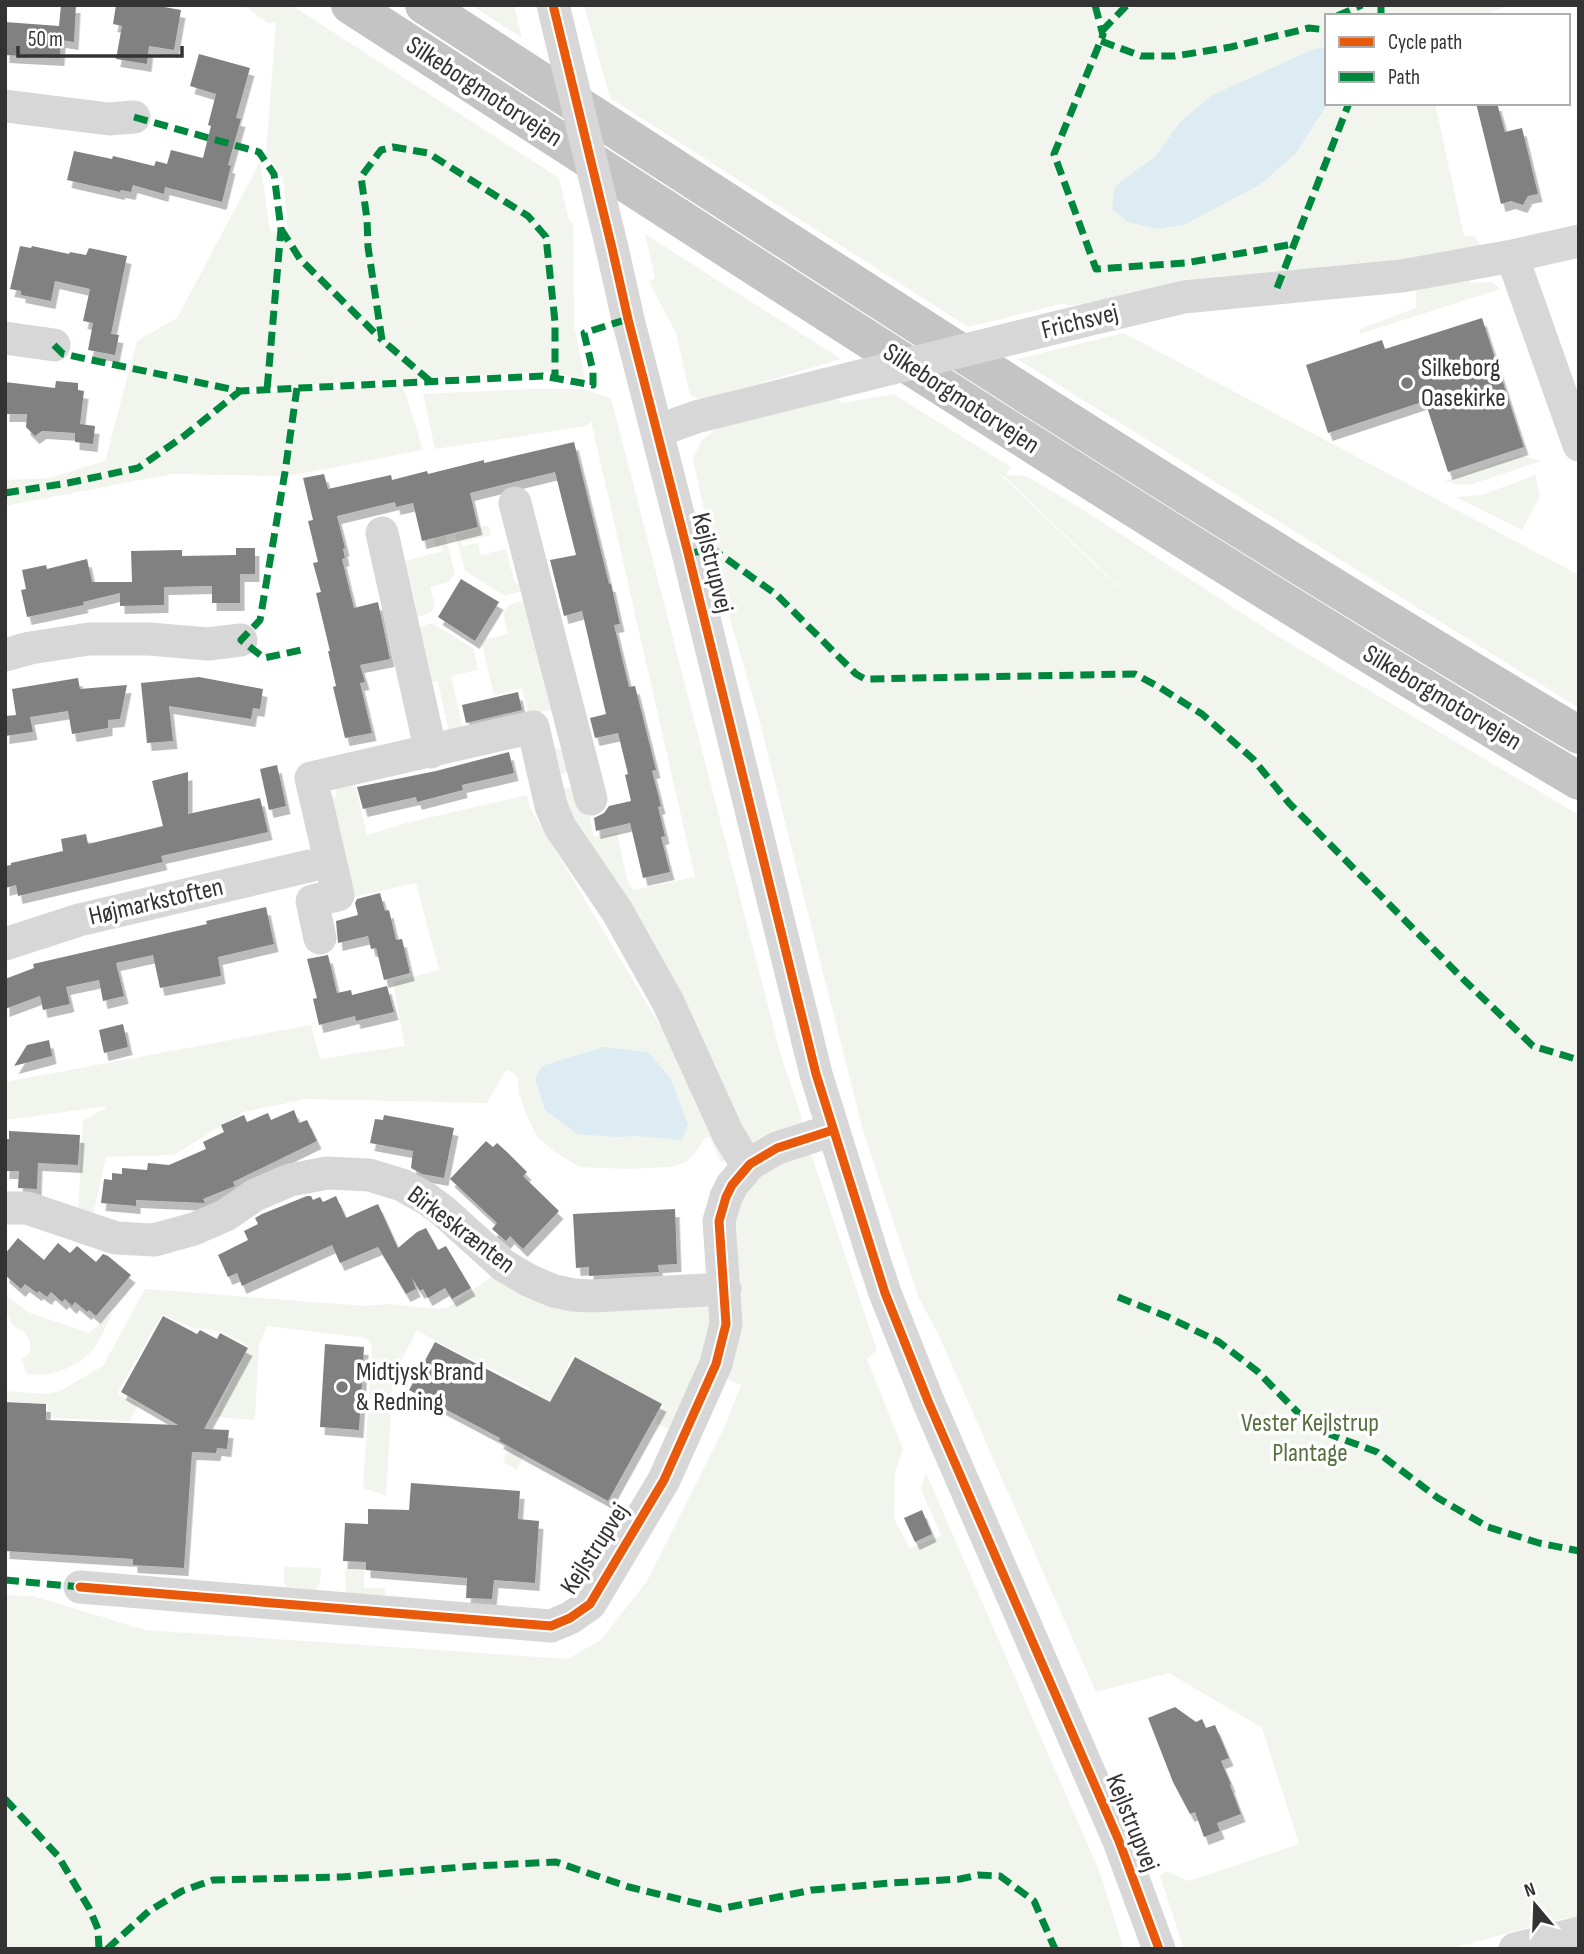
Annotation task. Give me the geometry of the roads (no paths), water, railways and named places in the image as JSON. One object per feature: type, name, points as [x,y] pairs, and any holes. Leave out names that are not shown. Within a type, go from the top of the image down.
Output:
[{"type":"highway","name":"Silkeborgmotorvejen","points":[[350,5],[990,418],[1461,711],[1579,781]]},
{"type":"highway","name":"Silkeborgmotorvejen","points":[[424,5],[1017,388],[1480,677],[1579,735]]},
{"type":"street","name":"Kejlstrupvej","points":[[552,5],[813,1063],[833,1130],[876,1267],[928,1401],[1119,1841],[1158,1949]]},
{"type":"street","points":[[5,106],[109,119],[134,117]]},
{"type":"street","name":"Frichsvej","points":[[657,431],[696,417],[1184,297],[1402,276],[1512,256],[1579,240]]},
{"type":"street","points":[[1512,256],[1579,444]]},
{"type":"street","points":[[5,338],[54,345]]},
{"type":"street","points":[[515,503],[591,799]]},
{"type":"street","points":[[382,533],[431,752]]},
{"type":"street","points":[[5,655],[30,648],[89,639],[149,639],[208,644],[241,640]]},
{"type":"street","points":[[320,938],[312,901],[338,895],[312,778],[533,727],[551,806],[561,827],[617,911],[649,968],[668,1002],[728,1134],[750,1164]]},
{"type":"street","points":[[536,741],[572,728]]},
{"type":"street","name":"Højmarkstoften","points":[[5,944],[79,920],[309,866]]},
{"type":"street","name":"Kejlstrupvej","points":[[80,1587],[551,1626],[570,1618],[590,1604],[664,1480],[716,1364],[726,1324],[719,1221],[732,1185],[750,1164],[777,1148],[833,1130]]},
{"type":"street","name":"Birkeskrænten","points":[[5,1208],[27,1208],[116,1238],[154,1240],[184,1232],[226,1215],[255,1195],[290,1180],[327,1173],[369,1175],[402,1185],[426,1199],[503,1265],[554,1291],[592,1296],[725,1289]]},
{"type":"street","points":[[1516,1949],[1579,1933]]},
{"type":"place","name":"Silkeborg Oasekirke","points":[[1407,383]]},
{"type":"place","name":"Midtjysk Brand & Redning","points":[[342,1387]]},
{"type":"park label","name":"Vester Kejlstrup Plantage","points":[[1310,1438]]}]
